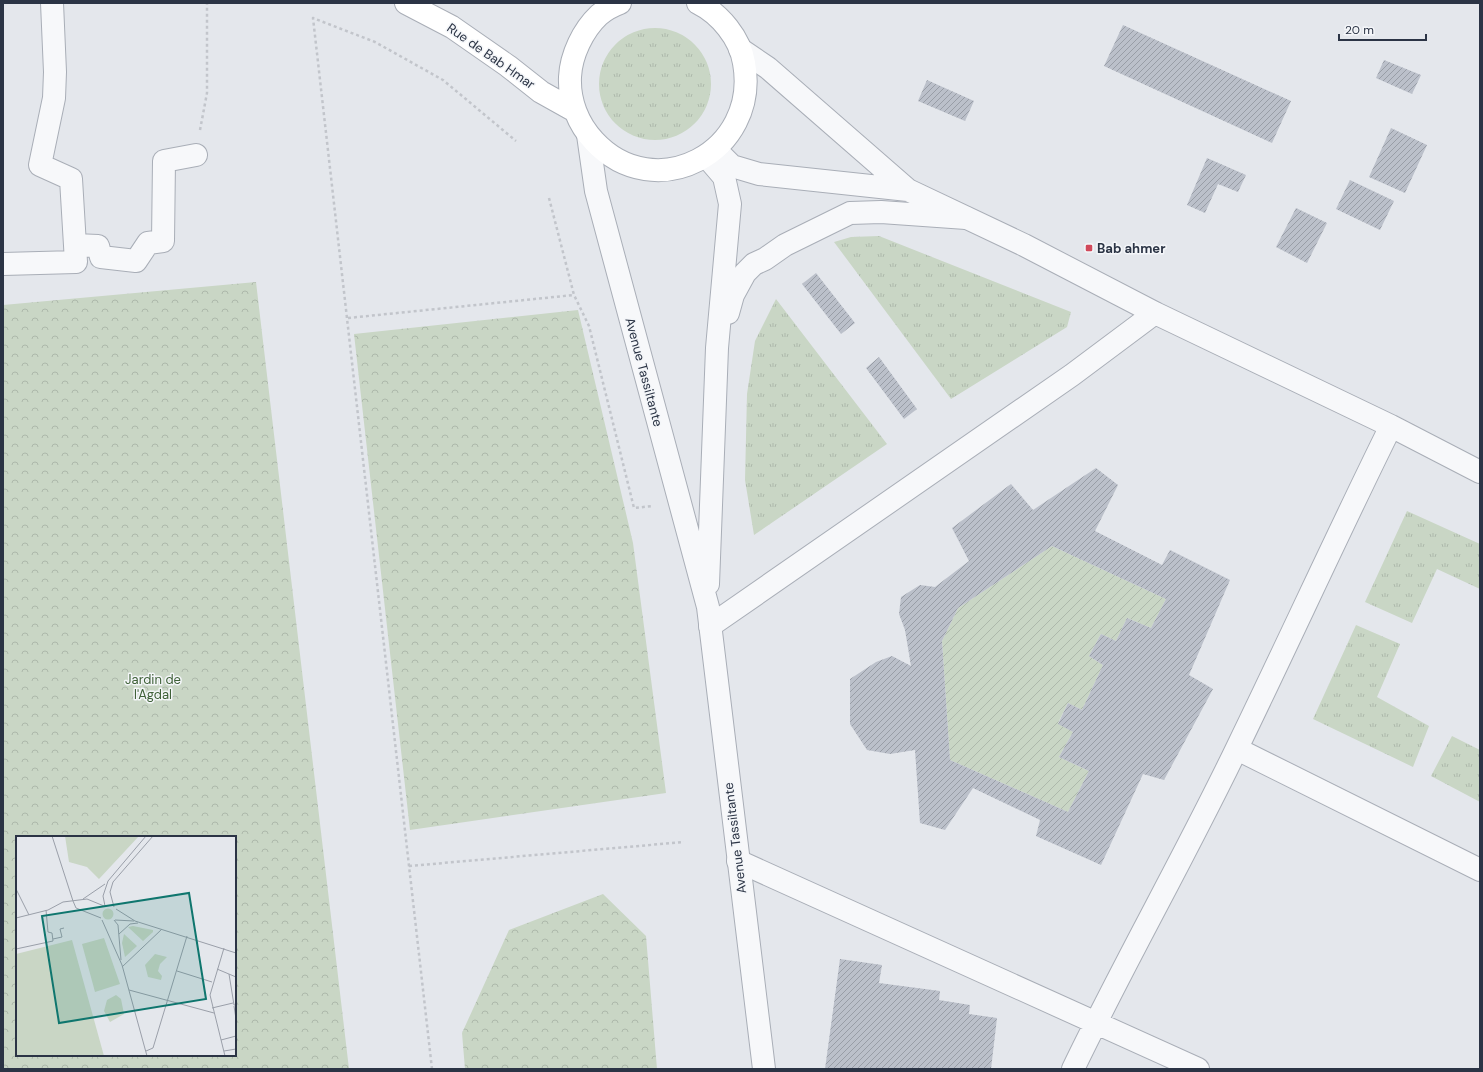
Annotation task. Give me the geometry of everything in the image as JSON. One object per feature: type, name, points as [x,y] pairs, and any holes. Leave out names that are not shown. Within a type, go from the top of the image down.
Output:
[{"type":"main road","name":"Rue de Bab Hmar","points":[[406,3],[452,27],[508,66],[541,92],[576,111]]},
{"type":"main road","points":[[620,3],[608,8],[598,16],[585,33],[576,49],[571,67],[570,85],[573,103],[579,120],[588,135],[607,153],[630,165],[656,170],[669,169],[694,162],[710,153],[722,143],[735,127],[742,108],[747,79],[744,58],[736,41],[726,26],[711,10],[698,3]]},
{"type":"main road","points":[[723,3],[726,26]]},
{"type":"street","points":[[3,264],[76,262],[71,179],[40,165],[54,98],[55,72],[52,3]]},
{"type":"street","points":[[740,49],[768,68],[908,190],[1024,245],[1155,313],[1391,426],[1480,472]]},
{"type":"street","name":"Avenue Tassiltante","points":[[588,135],[596,191],[709,617],[764,1069]]},
{"type":"street","points":[[710,153],[732,166],[758,174],[908,190]]},
{"type":"street","name":"Avenue Tassiltante","points":[[709,617],[717,348],[730,204],[724,177],[710,153]]},
{"type":"street","points":[[75,245],[98,246],[101,257],[136,261],[148,243],[163,241],[164,161],[196,154]]},
{"type":"street","points":[[717,348],[734,295],[745,273],[754,264],[765,259],[785,245],[850,213],[881,212],[966,218]]},
{"type":"street","points":[[709,617],[1072,375],[1155,313]]},
{"type":"street","points":[[1073,1069],[1095,1023],[1237,749],[1352,504],[1391,426]]},
{"type":"street","points":[[1237,749],[1480,870]]},
{"type":"street","points":[[738,861],[1198,1069]]},
{"type":"path","points":[[196,154],[207,93],[207,3]]},
{"type":"path","points":[[432,1069],[313,18],[375,42],[443,80],[516,141]]},
{"type":"path","points":[[549,198],[574,295],[588,326],[634,508],[679,502]]},
{"type":"path","points":[[348,318],[574,295]]},
{"type":"path","points":[[409,866],[684,842]]},
{"type":"green space","points":[[655,28],[666,29],[676,33],[686,38],[694,45],[701,53],[706,63],[710,73],[710,95],[706,105],[701,115],[694,123],[686,130],[676,135],[666,139],[655,140],[644,139],[634,135],[624,130],[616,123],[609,115],[604,105],[600,95],[599,84],[600,73],[604,63],[609,53],[616,45],[624,38],[634,33],[644,29]]},
{"type":"green space","points":[[879,236],[1071,312],[1067,327],[951,399],[834,242],[851,237]]},
{"type":"green space","name":"Jardin de l'Agdal","points":[[256,282],[349,1069],[3,1069],[3,305]]},
{"type":"green space","points":[[776,299],[887,444],[754,535],[745,480],[747,394],[755,341]]},
{"type":"green space","points":[[578,310],[633,543],[666,793],[410,830],[354,334]]},
{"type":"green space","points":[[1407,511],[1480,544],[1480,589],[1437,569],[1412,623],[1365,602]]},
{"type":"green space","points":[[1052,546],[1166,599],[1151,628],[1127,618],[1116,641],[1101,634],[1089,656],[1103,665],[1082,710],[1068,703],[1058,723],[1073,732],[1059,757],[1089,771],[1068,812],[950,760],[942,641],[958,608]]},
{"type":"green space","points":[[1356,625],[1400,644],[1377,697],[1429,726],[1413,767],[1313,719]]},
{"type":"green space","points":[[1452,736],[1480,750],[1480,802],[1431,776]]},
{"type":"green space","points":[[603,894],[646,936],[657,1069],[465,1069],[462,1033],[509,930]]},
{"type":"building","points":[[1123,25],[1291,101],[1272,143],[1104,66]]},
{"type":"building","points":[[1384,60],[1421,75],[1412,94],[1376,78]]},
{"type":"building","points":[[927,80],[974,101],[965,121],[918,101]]},
{"type":"building","points":[[1391,128],[1427,145],[1405,193],[1369,177]]},
{"type":"building","points":[[1207,158],[1246,175],[1238,192],[1218,184],[1205,213],[1187,205]]},
{"type":"building","points":[[1350,180],[1394,201],[1380,230],[1336,209]]},
{"type":"building","points":[[1296,208],[1327,223],[1307,263],[1276,247]]},
{"type":"building","points":[[816,273],[855,323],[841,334],[802,284]]},
{"type":"building","points":[[879,357],[917,409],[904,419],[866,368]]},
{"type":"building","points":[[1096,468],[1118,485],[1095,531],[1162,565],[1170,550],[1230,580],[1189,675],[1213,689],[1164,780],[1143,774],[1101,865],[1036,836],[1040,820],[973,788],[945,830],[920,823],[915,750],[890,754],[867,750],[850,724],[850,679],[876,662],[892,656],[911,666],[905,630],[899,614],[901,597],[920,585],[935,587],[969,561],[952,528],[1011,484],[1033,510]],"holes":[[[1052,546],[1166,599],[1151,628],[1127,618],[1116,641],[1101,634],[1089,656],[1103,665],[1082,710],[1068,703],[1058,724],[1073,732],[1059,757],[1089,771],[1068,812],[950,760],[942,641],[958,608]]]},
{"type":"building","points":[[840,959],[882,965],[879,983],[940,991],[939,1000],[970,1005],[969,1014],[997,1018],[991,1069],[825,1069]]},
{"type":"place","name":"Bab ahmer","points":[[1089,248]]}]
